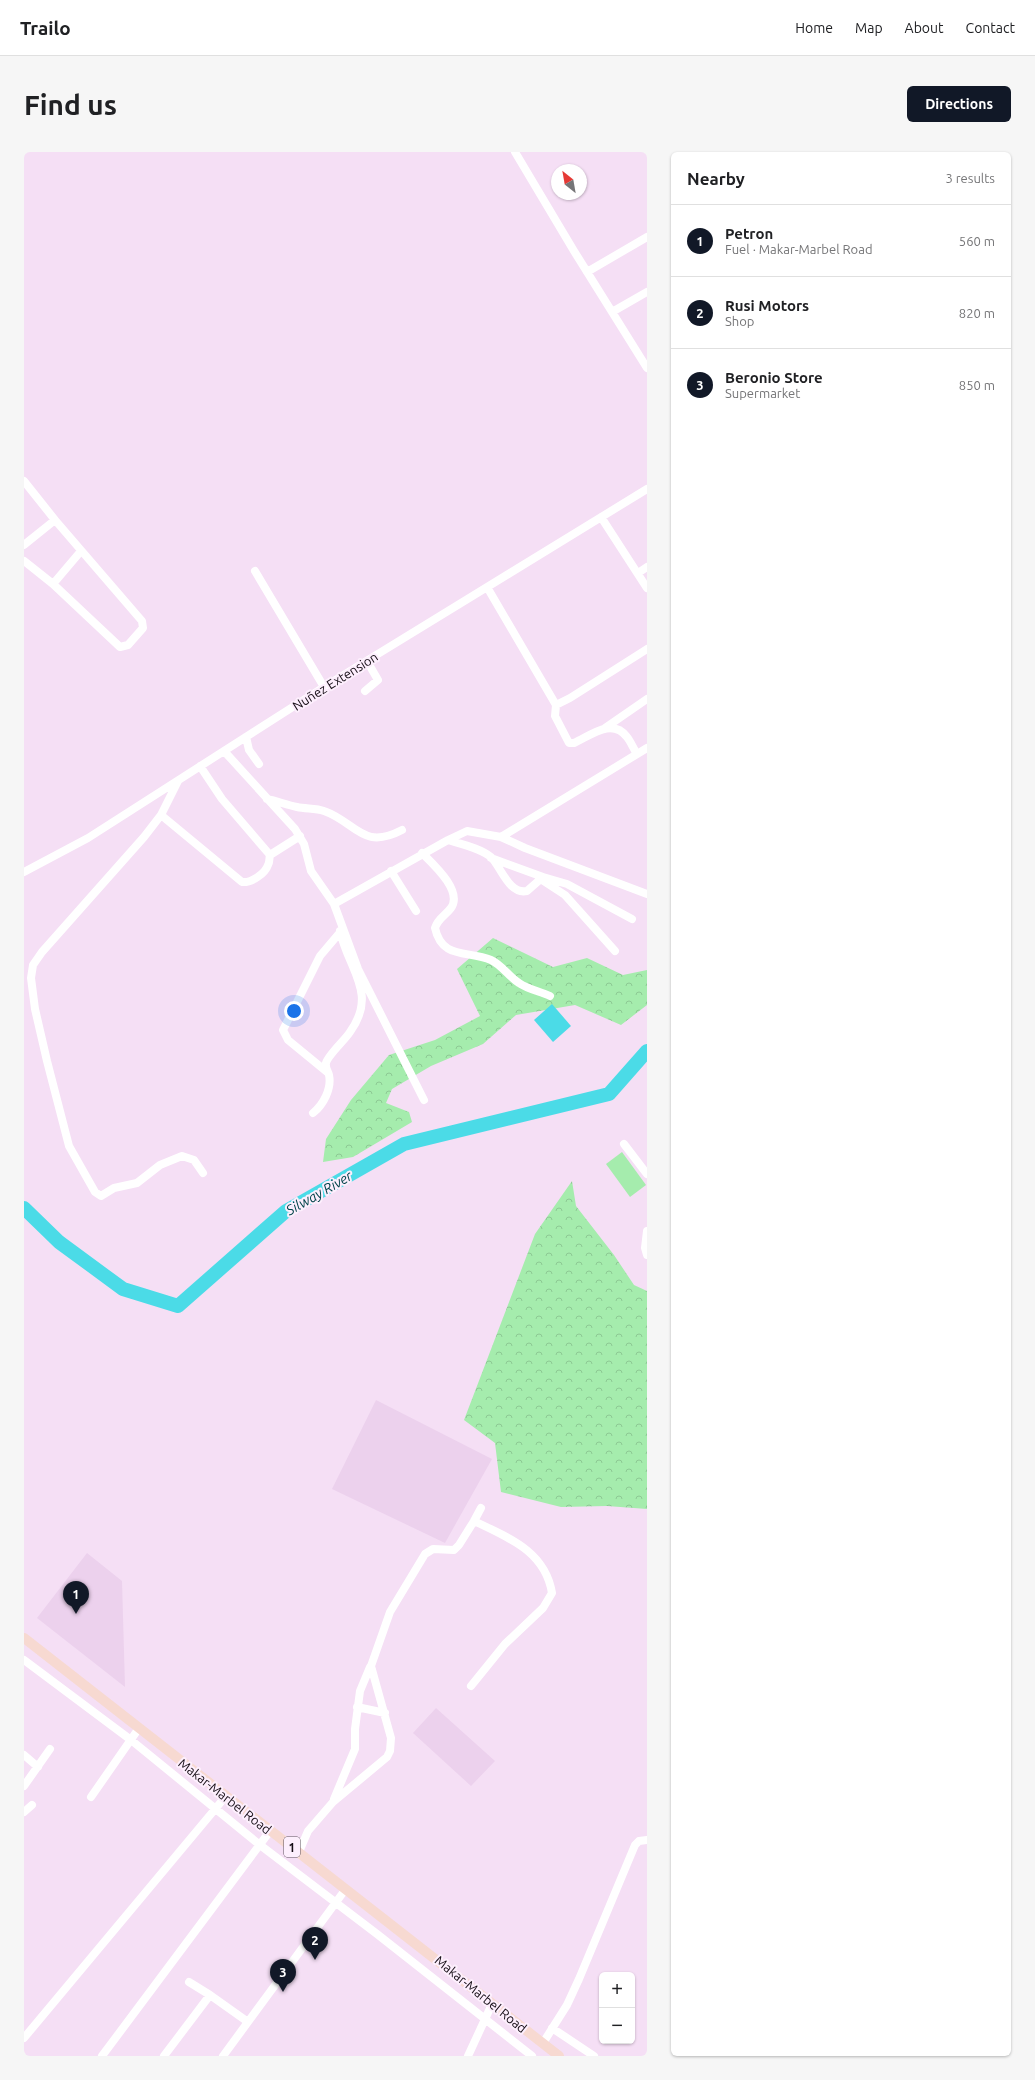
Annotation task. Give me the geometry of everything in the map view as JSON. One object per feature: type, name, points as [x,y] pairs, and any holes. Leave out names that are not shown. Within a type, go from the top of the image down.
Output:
[{"type":"main road","name":"Makar-Marbel Road","points":[[24,1638],[559,2056]]},
{"type":"street","points":[[515,152],[647,368]]},
{"type":"street","points":[[587,272],[647,237]]},
{"type":"street","points":[[612,312],[647,292]]},
{"type":"street","points":[[24,560],[53,584],[120,647],[128,645],[143,628],[142,621],[26,487]]},
{"type":"street","name":"Nuñez Extension","points":[[24,872],[83,842],[324,687],[647,489]]},
{"type":"street","points":[[601,517],[647,588]]},
{"type":"street","points":[[24,546],[55,520]]},
{"type":"street","points":[[53,584],[81,551]]},
{"type":"street","points":[[638,573],[647,567]]},
{"type":"street","points":[[255,571],[324,687]]},
{"type":"street","points":[[487,587],[556,705],[555,716],[569,743],[574,744],[604,728],[647,699]]},
{"type":"street","points":[[556,705],[570,698],[647,649]]},
{"type":"street","points":[[365,691],[378,680],[367,661]]},
{"type":"street","points":[[604,728],[611,728],[620,731],[627,738],[637,754]]},
{"type":"street","points":[[246,736],[249,750],[259,764]]},
{"type":"street","points":[[501,837],[647,748]]},
{"type":"street","points":[[224,751],[300,836],[311,871],[334,904],[363,1000],[362,1011],[356,1024],[327,1060],[326,1067],[329,1083],[327,1096],[313,1113]]},
{"type":"street","points":[[200,766],[222,799],[270,855]]},
{"type":"street","points":[[179,779],[161,815],[129,855],[33,964],[32,978],[36,1009],[47,1061],[69,1146],[95,1192],[101,1196],[114,1188],[137,1184],[160,1165],[182,1156],[194,1160],[203,1173]]},
{"type":"street","points":[[267,799],[298,807],[323,811],[360,833],[380,839],[386,838],[402,830]]},
{"type":"street","points":[[161,815],[242,882],[249,881],[263,871],[268,866],[270,855],[300,836]]},
{"type":"street","points":[[334,904],[422,853],[467,831],[501,837],[525,848],[647,894]]},
{"type":"street","points":[[448,840],[542,878],[567,884],[632,919]]},
{"type":"street","points":[[422,853],[448,882],[453,893],[454,902],[437,921],[435,928],[441,942],[455,953],[478,956],[492,960],[519,983],[530,990],[550,996]]},
{"type":"street","points":[[491,858],[508,882],[519,890],[527,891],[542,878]]},
{"type":"street","points":[[391,871],[416,911]]},
{"type":"street","points":[[542,878],[565,895],[615,951]]},
{"type":"street","points":[[327,1072],[288,1040],[283,1030],[320,956],[342,930]]},
{"type":"street","points":[[342,930],[368,989],[424,1100]]},
{"type":"street","points":[[624,1144],[647,1174]]},
{"type":"street","points":[[647,1231],[645,1248],[647,1254]]},
{"type":"street","points":[[333,1802],[355,1749],[360,1691],[371,1666],[390,1612],[426,1554],[433,1549],[454,1550],[459,1545],[481,1508]]},
{"type":"street","points":[[471,1686],[505,1644],[543,1608],[552,1593],[550,1579],[543,1566],[525,1548],[474,1521]]},
{"type":"street","points":[[24,1660],[131,1740],[260,1845],[485,2018],[532,2056]]},
{"type":"street","points":[[298,1852],[308,1831],[333,1802],[386,1757],[390,1751],[391,1738],[371,1666]]},
{"type":"street","points":[[358,1707],[385,1713]]},
{"type":"street","points":[[91,1798],[139,1728]]},
{"type":"street","points":[[24,1786],[50,1749]]},
{"type":"street","points":[[24,1755],[38,1767]]},
{"type":"street","points":[[24,2038],[226,1796]]},
{"type":"street","points":[[24,1812],[32,1805]]},
{"type":"street","points":[[102,2056],[270,1831]]},
{"type":"street","points":[[543,2043],[579,1979],[634,1845],[638,1842],[647,1840]]},
{"type":"street","points":[[223,2056],[345,1890]]},
{"type":"street","points":[[189,1982],[248,2022]]},
{"type":"street","points":[[164,2056],[210,1995]]},
{"type":"street","points":[[468,2056],[492,2004]]},
{"type":"street","points":[[552,2028],[594,2056]]},
{"type":"shaded area","points":[[376,1400],[492,1459],[445,1543],[332,1489]]},
{"type":"shaded area","points":[[87,1553],[122,1581],[125,1687],[37,1618]]},
{"type":"shaded area","points":[[436,1708],[495,1761],[471,1786],[413,1733]]},
{"type":"green space","points":[[493,938],[553,967],[587,958],[623,975],[647,970],[647,1005],[621,1025],[575,1005],[516,1015],[483,1044],[431,1066],[392,1089],[386,1103],[409,1112],[412,1122],[353,1157],[323,1162],[326,1139],[351,1100],[389,1055],[435,1040],[480,1016],[457,969]]},
{"type":"green space","points":[[622,1152],[646,1185],[630,1197],[606,1164]]},
{"type":"green space","points":[[572,1181],[576,1206],[614,1255],[634,1285],[647,1291],[647,1509],[607,1506],[561,1507],[501,1492],[495,1443],[464,1420],[535,1234]]},
{"type":"water","points":[[552,1004],[571,1026],[553,1042],[534,1020]]},
{"type":"waterway","name":"Silway River","points":[[24,1208],[59,1242],[123,1289],[178,1306],[286,1211],[404,1144],[609,1094],[647,1051]]},
{"type":"place","name":"Petron","points":[[76,1614]]},
{"type":"place","name":"Rusi Motors","points":[[315,1960]]},
{"type":"place","name":"Beronio Store","points":[[283,1992]]}]
